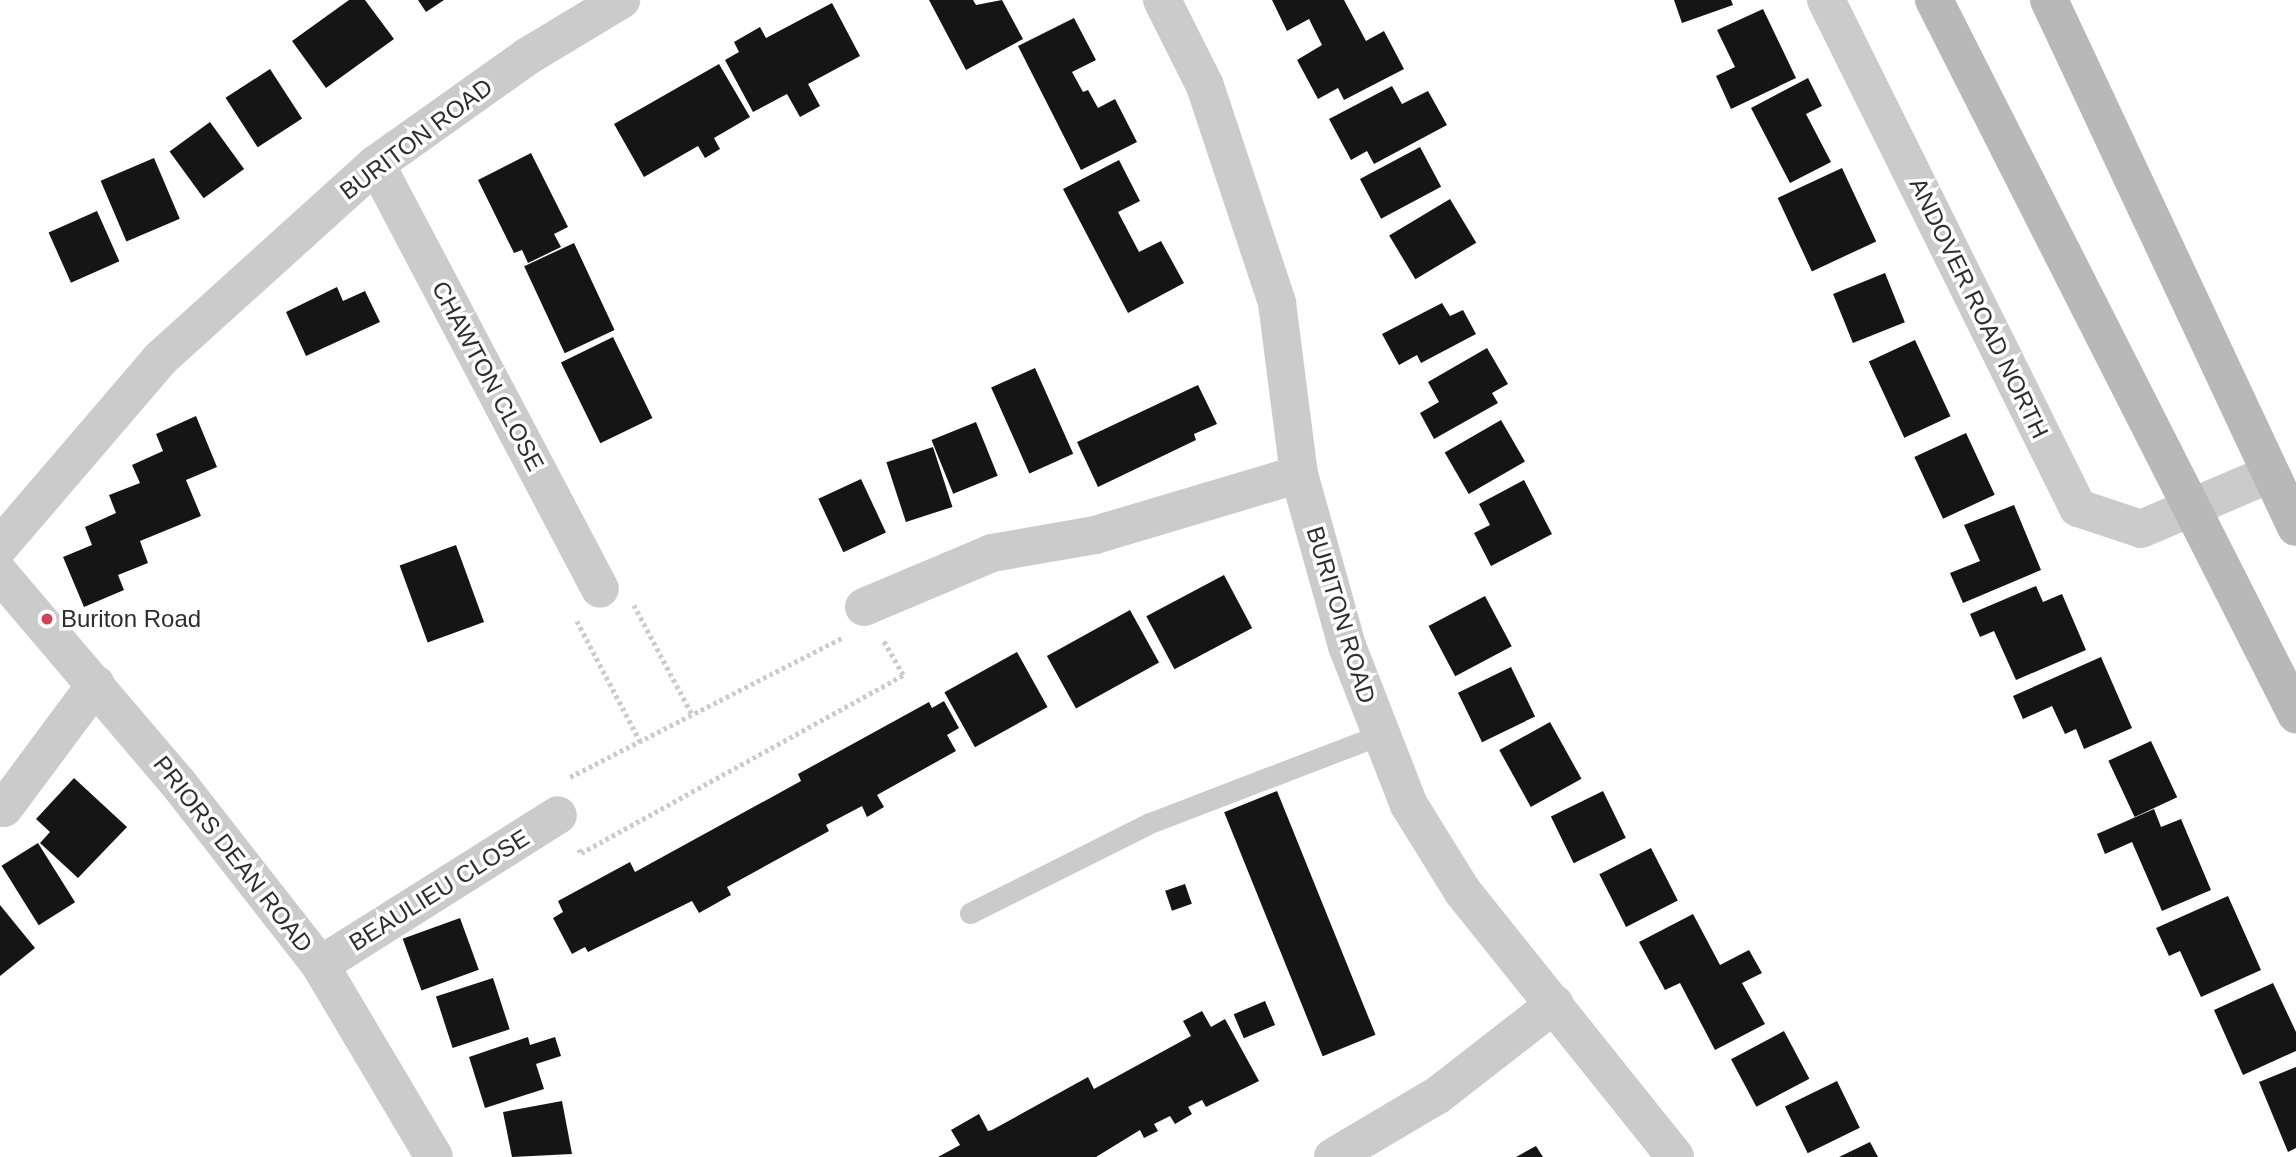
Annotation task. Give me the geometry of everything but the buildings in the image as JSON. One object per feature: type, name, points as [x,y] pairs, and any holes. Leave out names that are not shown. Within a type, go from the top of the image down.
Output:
[{"type":"main road","points":[[1934,0],[2296,714]]},
{"type":"main road","points":[[2049,0],[2296,527]]},
{"type":"street","name":"BURITON ROAD","points":[[0,546],[160,359],[376,164],[528,55],[621,0]]},
{"type":"street","name":"BURITON ROAD","points":[[1162,0],[1205,86],[1277,303],[1299,474],[1347,646],[1379,735],[1409,805],[1463,892],[1675,1157]]},
{"type":"street","name":"ANDOVER ROAD NORTH","points":[[1826,0],[2078,508],[2141,529],[2270,474]]},
{"type":"street","name":"CHAWTON CLOSE","points":[[376,164],[600,588]]},
{"type":"street","points":[[868,615],[992,553],[1095,535],[1299,474]]},
{"type":"street","name":"PRIORS DEAN ROAD","points":[[0,574],[96,684],[320,965],[434,1157]]},
{"type":"street","points":[[0,806],[4,808],[96,684]]},
{"type":"street","name":"BEAULIEU CLOSE","points":[[320,965],[558,816]]},
{"type":"street","points":[[1333,1157],[1438,1096],[1555,1004]]},
{"type":"lane","points":[[970,913],[1150,823],[1379,735]]},
{"type":"path","points":[[640,741],[571,610],[600,588],[620,579],[692,714]]},
{"type":"path","points":[[868,615],[903,675],[581,853],[558,816],[557,784],[692,714],[868,615]]},
{"type":"place","name":"Buriton Road","points":[[47,619]]}]
